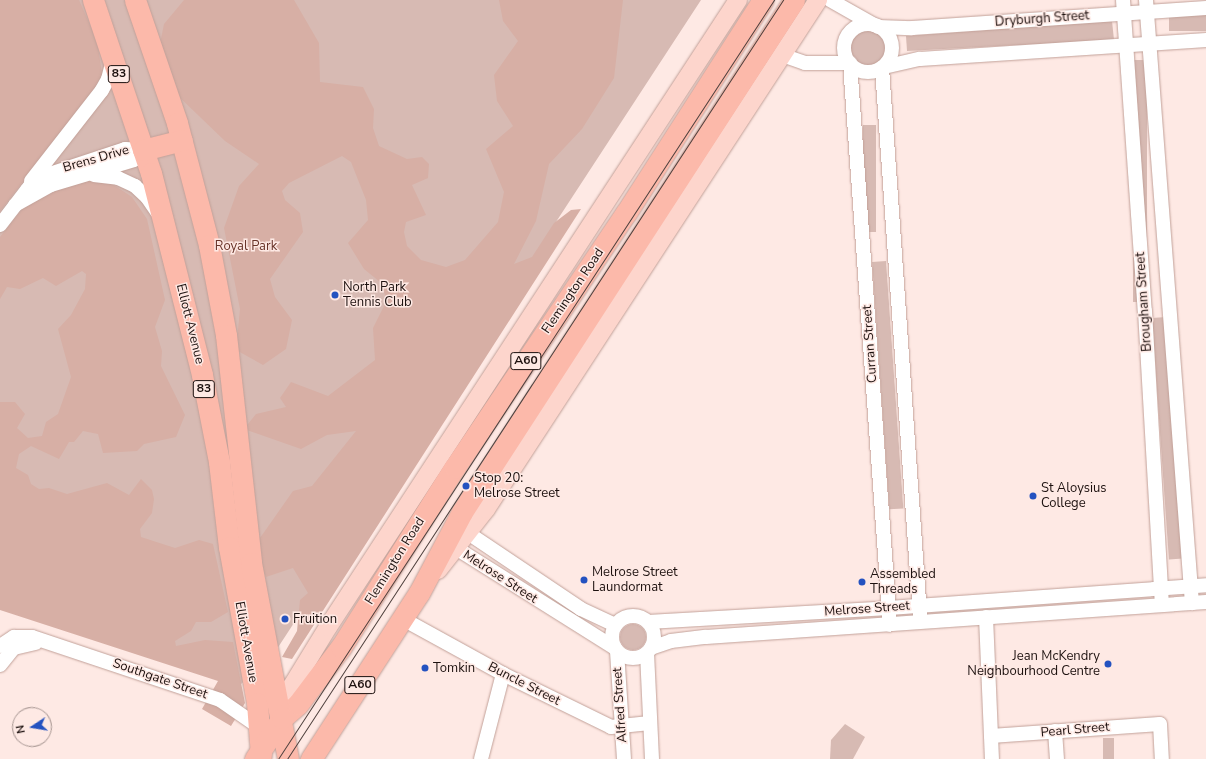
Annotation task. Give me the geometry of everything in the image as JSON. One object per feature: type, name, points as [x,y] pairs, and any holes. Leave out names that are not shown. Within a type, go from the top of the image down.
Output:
[{"type":"highway","name":"Elliott Avenue","points":[[93,0],[114,57],[143,150],[174,260],[202,375],[219,462],[229,547],[259,727],[259,756]]},
{"type":"highway","name":"Elliott Avenue","points":[[135,0],[182,140],[209,245],[226,335],[247,540],[283,717]]},
{"type":"highway","name":"Flemington Road","points":[[259,756],[283,717],[298,704],[340,647],[455,467],[626,213],[763,0]]},
{"type":"highway","name":"Flemington Road","points":[[311,759],[419,593],[462,512],[794,0]]},
{"type":"highway","points":[[736,42],[762,49]]},
{"type":"highway","points":[[143,150],[182,140]]},
{"type":"highway","name":"83","points":[[283,717],[288,759]]},
{"type":"main road","points":[[736,42],[739,0]]},
{"type":"main road","name":"Flemington Road","points":[[283,717],[292,686],[328,627],[739,0]]},
{"type":"main road","name":"Flemington Road","points":[[419,593],[468,533],[636,280],[818,0]]},
{"type":"main road","points":[[762,49],[782,55]]},
{"type":"main road","points":[[619,268],[636,280]]},
{"type":"street","name":"Dryburgh Street","points":[[830,0],[877,26],[912,28],[1124,7],[1146,6],[1206,8]]},
{"type":"street","name":"Brougham Street","points":[[1146,6],[1168,309],[1192,603]]},
{"type":"street","name":"Brougham Street","points":[[1124,7],[1146,311],[1162,605]]},
{"type":"street","points":[[920,623],[883,67],[890,58],[892,46],[888,35],[877,26],[863,25],[849,35],[845,51],[850,63],[856,69],[867,72],[883,67],[920,59],[1206,40]]},
{"type":"street","points":[[782,55],[805,63],[850,63]]},
{"type":"street","points":[[17,203],[42,167],[102,90],[108,79],[114,57]]},
{"type":"street","name":"Curran Street","points":[[850,63],[890,625]]},
{"type":"street","name":"Brens Drive","points":[[0,225],[17,203],[35,182],[56,170],[130,147],[143,150],[134,160],[51,185],[17,203]]},
{"type":"street","points":[[83,175],[118,178],[143,192],[158,215],[174,260]]},
{"type":"street","points":[[1146,311],[1168,309]]},
{"type":"street","name":"Melrose Street","points":[[468,533],[582,610],[615,625]]},
{"type":"street","name":"Melrose Street","points":[[456,548],[616,650]]},
{"type":"street","name":"Melrose Street","points":[[648,622],[705,620],[889,608],[1206,585]]},
{"type":"street","name":"Melrose Street","points":[[545,606],[555,592]]},
{"type":"street","points":[[1075,595],[1076,611]]},
{"type":"street","name":"Melrose Street","points":[[649,651],[671,641],[706,637],[1206,602]]},
{"type":"street","points":[[649,651],[632,658],[616,650],[612,636],[615,625],[629,616],[639,617],[648,622],[654,632],[649,651],[652,759]]},
{"type":"street","points":[[986,617],[992,759]]},
{"type":"street","name":"Buncle Street","points":[[403,619],[503,674],[611,727],[650,723]]},
{"type":"street","points":[[705,620],[706,637]]},
{"type":"street","points":[[0,646],[10,638],[25,639]]},
{"type":"street","points":[[0,665],[14,648],[25,639]]},
{"type":"street","name":"Southgate Street","points":[[25,639],[54,645],[224,701],[259,727]]},
{"type":"street","name":"Alfred Street","points":[[616,650],[624,759]]},
{"type":"street","points":[[481,759],[503,674]]},
{"type":"street","name":"Pearl Street","points":[[991,736],[1160,724],[1162,759]]},
{"type":"street","points":[[1055,731],[1057,759]]},
{"type":"green space","name":"Royal Park","points":[[0,0],[701,0],[275,652],[239,686],[34,605],[0,610]]},
{"type":"green space","points":[[0,0],[79,0],[97,41],[103,80],[0,211]]},
{"type":"green space","points":[[184,0],[294,0],[319,43],[320,82],[363,87],[374,109],[373,128],[379,146],[407,159],[422,157],[429,164],[428,178],[412,185],[426,215],[406,222],[404,232],[407,246],[421,260],[446,267],[465,260],[498,222],[504,192],[486,149],[513,126],[497,101],[494,75],[518,41],[503,21],[499,0],[623,0],[614,78],[582,129],[549,164],[536,221],[514,264],[532,257],[554,223],[571,210],[581,209],[292,659],[282,657],[297,631],[300,600],[308,593],[293,568],[266,577],[258,559],[260,538],[293,491],[312,486],[356,431],[327,435],[301,449],[244,429],[256,414],[286,407],[280,398],[291,382],[328,396],[375,360],[373,328],[387,300],[380,282],[364,269],[348,243],[368,220],[366,200],[351,162],[342,156],[289,183],[282,191],[285,200],[300,213],[303,232],[270,279],[275,297],[292,320],[286,349],[263,365],[236,350],[240,309],[224,228],[239,186],[259,164],[225,141],[174,92],[160,44],[164,24]]},
{"type":"green space","points":[[1169,15],[1206,15],[1206,31],[1169,31]]},
{"type":"green space","points":[[1112,21],[1114,40],[907,51],[906,36]]},
{"type":"green space","points":[[872,31],[881,36],[885,42],[885,56],[881,62],[872,67],[864,67],[855,62],[851,56],[850,45],[855,36],[861,32]]},
{"type":"green space","points":[[1133,60],[1147,60],[1147,302],[1133,302]]},
{"type":"green space","points":[[863,125],[876,125],[876,232],[863,232]]},
{"type":"green space","points":[[106,180],[132,197],[147,219],[165,300],[155,327],[162,351],[161,366],[185,415],[176,437],[144,444],[137,451],[103,453],[98,434],[83,431],[74,442],[69,442],[59,459],[31,446],[19,454],[16,468],[28,475],[31,484],[39,489],[49,488],[67,494],[107,483],[129,495],[141,479],[152,490],[154,499],[152,513],[140,529],[141,537],[175,548],[199,540],[213,544],[228,612],[211,622],[196,622],[191,631],[175,641],[176,646],[205,640],[233,642],[245,703],[231,726],[202,709],[218,681],[0,610],[0,402],[15,402],[25,414],[17,428],[28,438],[42,436],[46,422],[58,414],[71,377],[58,329],[71,315],[85,289],[86,274],[82,271],[56,286],[43,278],[20,289],[7,287],[0,299],[0,237],[28,202],[75,182]]},
{"type":"green space","points":[[886,261],[903,508],[889,509],[872,262]]},
{"type":"green space","points":[[1166,317],[1183,558],[1169,559],[1152,318]]},
{"type":"green space","points":[[633,624],[642,628],[646,637],[642,646],[633,650],[624,646],[620,637],[624,628]]},
{"type":"green space","points":[[845,724],[865,737],[853,759],[830,759],[831,740]]},
{"type":"green space","points":[[1103,738],[1114,738],[1114,759],[1103,759]]},
{"type":"tram line","points":[[278,759],[774,0]]},
{"type":"tram line","points":[[287,759],[783,0]]},
{"type":"place","name":"North Park Tennis Club","points":[[335,295]]},
{"type":"place","name":"Stop 20: Melrose Street","points":[[466,486]]},
{"type":"place","name":"St Aloysius College","points":[[1033,496]]},
{"type":"place","name":"Melrose Street Laundormat","points":[[584,580]]},
{"type":"place","name":"Assembled Threads","points":[[862,582]]},
{"type":"place","name":"Fruition","points":[[285,619]]},
{"type":"place","name":"Jean McKendry Neighbourhood Centre","points":[[1108,664]]},
{"type":"place","name":"Tomkin","points":[[425,668]]}]
